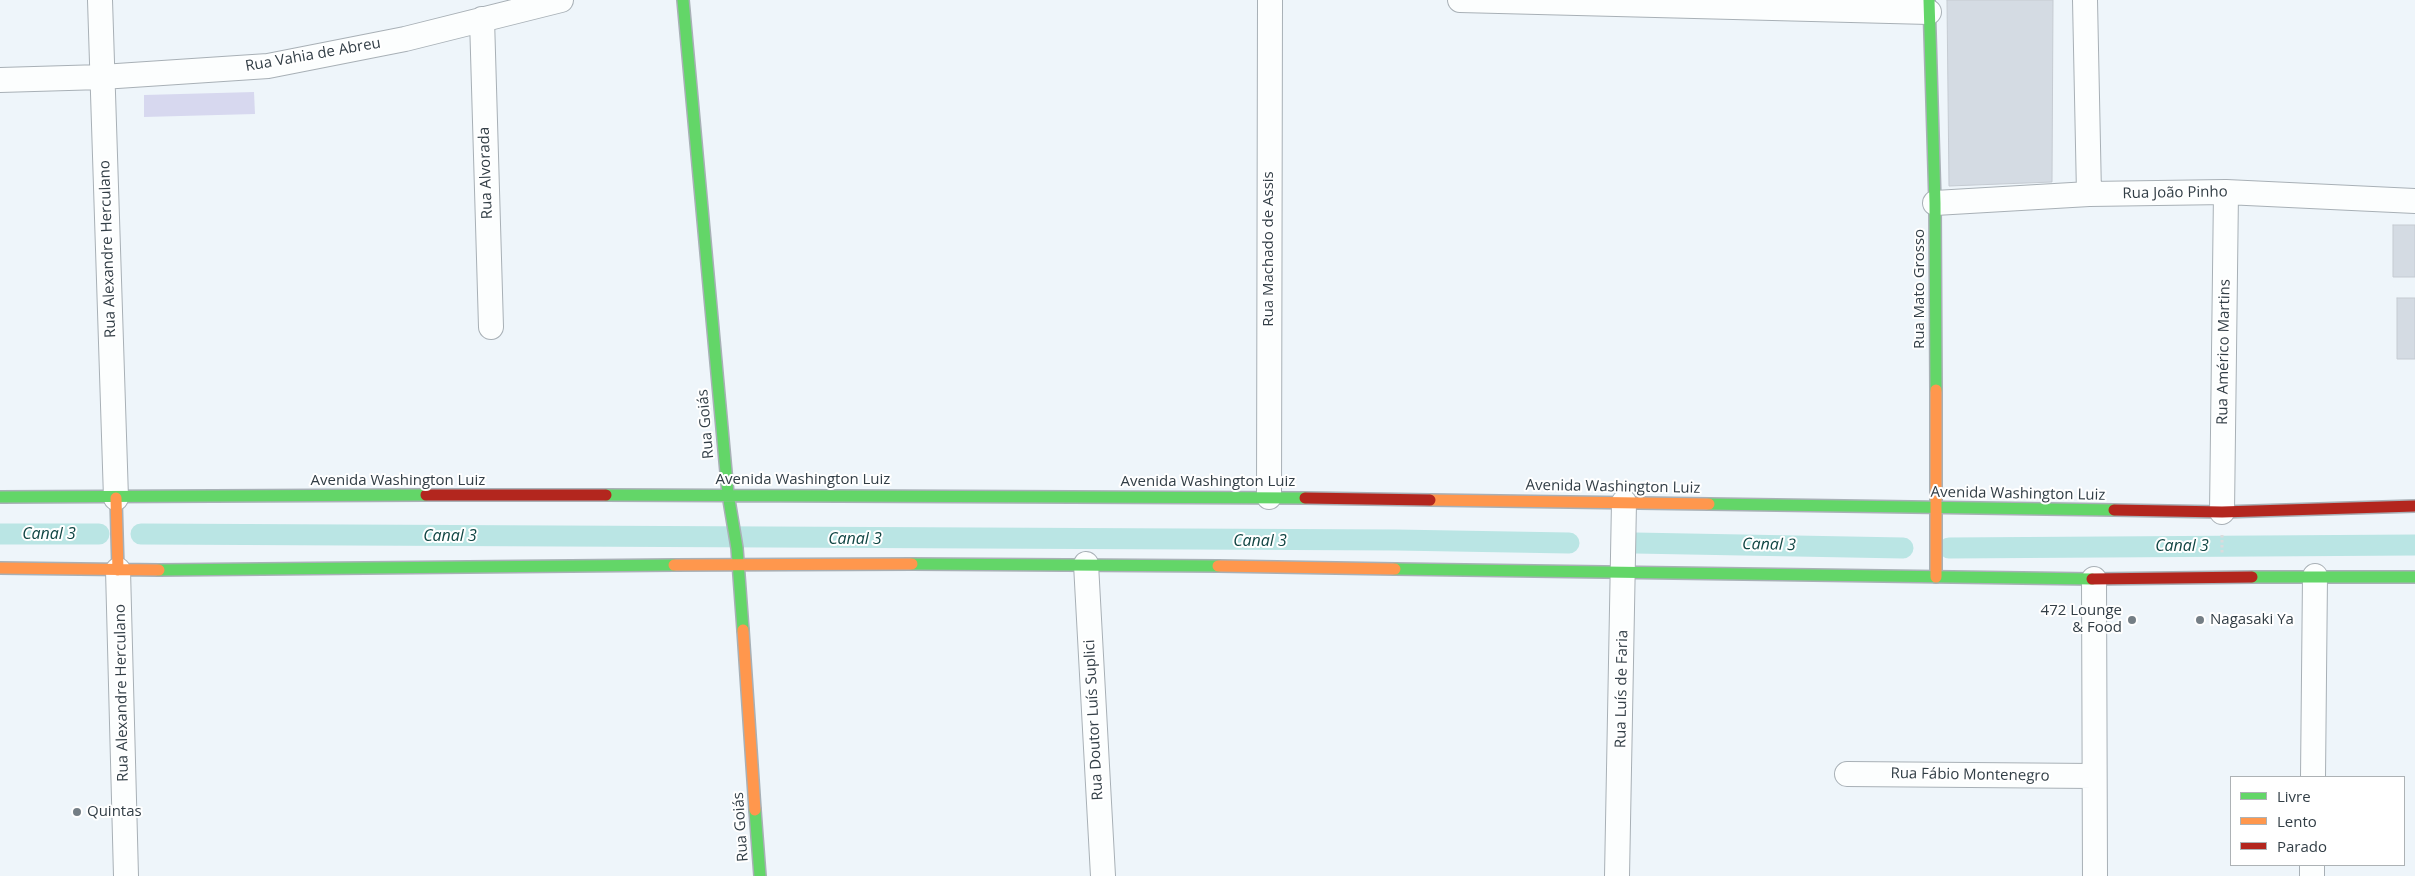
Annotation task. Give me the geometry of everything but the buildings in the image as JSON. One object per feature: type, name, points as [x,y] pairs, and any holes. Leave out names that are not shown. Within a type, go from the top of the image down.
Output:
[{"type":"main road","name":"Rua Goiás","points":[[683,0],[728,494],[736,548],[760,876]]},
{"type":"main road","name":"Rua Mato Grosso","points":[[1929,6],[1935,203],[1936,577]]},
{"type":"main road","name":"Avenida Washington Luiz","points":[[0,497],[117,508],[728,494],[1269,497],[2222,512],[2415,506]]},
{"type":"main road","points":[[1918,523],[1919,507]]},
{"type":"main road","points":[[117,508],[118,563]]},
{"type":"main road","points":[[0,568],[118,563],[1086,564],[1624,573],[1918,571],[1936,577],[2094,579],[2314,576],[2415,577]]},
{"type":"street","name":"Rua Alexandre Herculano","points":[[100,0],[117,508]]},
{"type":"street","name":"Rua Machado de Assis","points":[[1269,497],[1270,0]]},
{"type":"street","points":[[1460,0],[1929,6]]},
{"type":"street","points":[[2085,0],[2089,194]]},
{"type":"street","name":"Rua Vahia de Abreu","points":[[0,80],[102,77],[268,66],[405,39],[550,1]]},
{"type":"street","name":"Rua Alvorada","points":[[482,19],[491,327]]},
{"type":"street","name":"Rua João Pinho","points":[[1935,203],[2089,194],[2226,192],[2415,202]]},
{"type":"street","name":"Rua Américo Martins","points":[[2222,512],[2226,192]]},
{"type":"street","name":"Rua Luís de Faria","points":[[1617,876],[1624,502]]},
{"type":"street","name":"Rua Alexandre Herculano","points":[[118,563],[126,876]]},
{"type":"street","name":"Rua Doutor Luís Suplici","points":[[1086,564],[1103,876]]},
{"type":"street","points":[[2313,776],[2314,576]]},
{"type":"street","points":[[2094,579],[2095,876]]},
{"type":"street","name":"Rua Fábio Montenegro","points":[[1847,774],[2094,776]]},
{"type":"path","points":[[2222,512],[2222,577]]},
{"type":"shaded area","points":[[254,92],[255,114],[144,117],[144,95]]},
{"type":"waterway","name":"Canal 3","points":[[0,534],[99,534]]},
{"type":"waterway","name":"Canal 3","points":[[141,534],[1396,540],[1569,543]]},
{"type":"waterway","name":"Canal 3","points":[[1635,543],[1903,548]]},
{"type":"waterway","name":"Canal 3","points":[[1949,548],[2415,545]]},
{"type":"traffic: fast","points":[[683,0],[728,494],[737,548],[743,630]]},
{"type":"traffic: fast","points":[[1929,0],[1935,203],[1936,390]]},
{"type":"traffic: fast","points":[[0,497],[426,495]]},
{"type":"traffic: fast","points":[[606,495],[1305,498]]},
{"type":"traffic: fast","points":[[1709,504],[2114,510]]},
{"type":"traffic: fast","points":[[912,564],[1218,566]]},
{"type":"traffic: fast","points":[[159,570],[674,565]]},
{"type":"traffic: fast","points":[[1395,569],[2092,579]]},
{"type":"traffic: fast","points":[[2252,577],[2415,577]]},
{"type":"traffic: fast","points":[[755,810],[760,876]]},
{"type":"traffic: slow","points":[[1936,390],[1936,577]]},
{"type":"traffic: slow","points":[[116,498],[118,570]]},
{"type":"traffic: slow","points":[[1430,500],[1709,504]]},
{"type":"traffic: slow","points":[[674,565],[912,564]]},
{"type":"traffic: slow","points":[[1218,566],[1395,569]]},
{"type":"traffic: slow","points":[[0,568],[159,570]]},
{"type":"traffic: slow","points":[[743,630],[755,810]]},
{"type":"traffic: jam","points":[[426,495],[606,495]]},
{"type":"traffic: jam","points":[[1305,498],[1430,500]]},
{"type":"traffic: jam","points":[[2114,510],[2222,512],[2415,506]]},
{"type":"traffic: jam","points":[[2092,579],[2252,577]]},
{"type":"place","name":"472 Lounge & Food","points":[[2132,620]]},
{"type":"place","name":"Nagasaki Ya","points":[[2200,620]]},
{"type":"place","name":"Quintas","points":[[77,812]]}]
